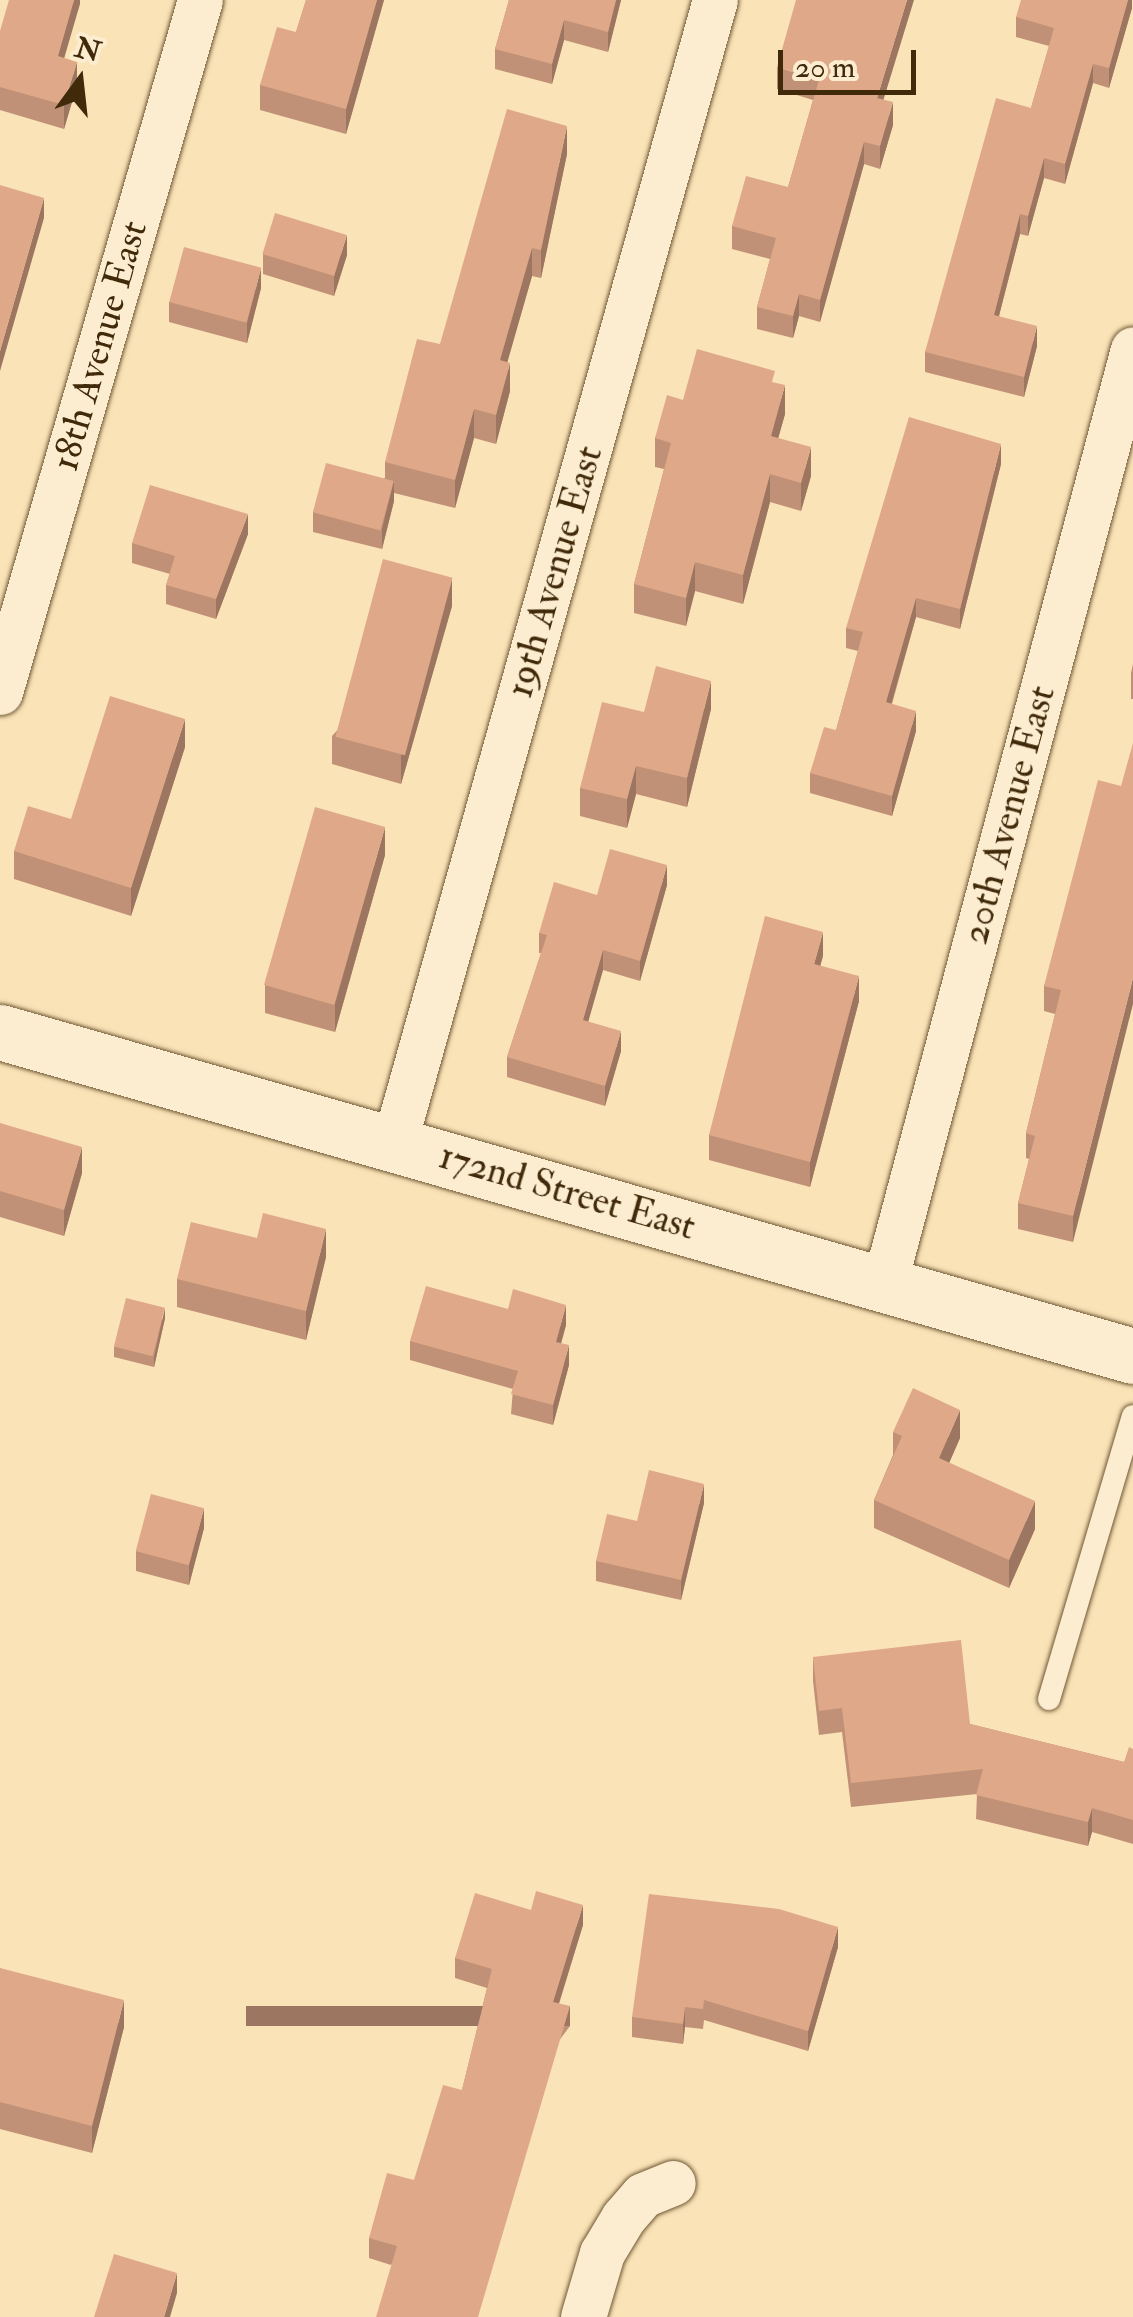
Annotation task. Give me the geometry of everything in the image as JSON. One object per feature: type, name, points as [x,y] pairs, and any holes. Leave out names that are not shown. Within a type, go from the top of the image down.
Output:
[{"type":"street","name":"18th Avenue East","points":[[0,692],[200,0]]},
{"type":"street","name":"19th Avenue East","points":[[394,1144],[715,0]]},
{"type":"street","name":"20th Avenue East","points":[[886,1281],[1133,349]]},
{"type":"street","name":"172nd Street East","points":[[0,1032],[886,1281],[1133,1356]]},
{"type":"street","points":[[584,2317],[602,2252],[623,2218],[643,2195],[673,2183]]},
{"type":"lane","points":[[1049,1699],[1133,1416]]},
{"type":"building","points":[[9,0],[74,0],[58,56],[77,62],[64,105],[0,87],[0,31]]},
{"type":"building","points":[[306,0],[377,0],[346,109],[260,85],[277,27],[296,32]]},
{"type":"building","points":[[509,0],[616,0],[608,32],[564,20],[552,64],[495,49]]},
{"type":"building","points":[[796,0],[907,0],[877,98],[893,102],[880,146],[864,142],[820,300],[799,294],[793,316],[757,307],[776,238],[732,226],[746,176],[788,187],[819,80],[777,67]]},
{"type":"building","points":[[1021,0],[1128,0],[1109,68],[1093,64],[1065,164],[1044,158],[1028,216],[1020,214],[994,315],[1037,326],[1024,377],[925,352],[996,98],[1031,108],[1054,28],[1016,17]]},
{"type":"building","points":[[507,109],[567,126],[541,250],[532,248],[500,360],[510,363],[496,415],[474,409],[455,480],[385,462],[417,339],[440,344]]},
{"type":"building","points":[[0,185],[44,198],[0,351]]},
{"type":"building","points":[[275,213],[347,235],[334,276],[262,254]]},
{"type":"building","points":[[184,247],[261,268],[247,323],[169,302]]},
{"type":"building","points":[[697,349],[775,371],[772,382],[785,385],[771,436],[811,447],[801,483],[770,474],[743,575],[695,562],[686,598],[634,584],[671,443],[655,438],[667,395],[683,400]]},
{"type":"building","points":[[909,417],[1001,444],[960,609],[916,598],[886,702],[916,711],[892,796],[810,773],[824,727],[836,730],[863,632],[846,628]]},
{"type":"building","points":[[326,463],[394,481],[380,530],[313,512]]},
{"type":"building","points":[[150,485],[248,514],[216,599],[166,585],[175,556],[132,543]]},
{"type":"building","points":[[383,559],[453,578],[405,755],[335,737]]},
{"type":"building","points":[[656,666],[711,681],[687,778],[636,766],[627,799],[580,788],[602,702],[644,712]]},
{"type":"building","points":[[110,696],[185,719],[131,888],[14,851],[28,806],[71,819]]},
{"type":"building","points":[[1133,743],[1133,978],[1073,1216],[1018,1203],[1035,1136],[1026,1133],[1061,990],[1044,986],[1098,780],[1121,786]]},
{"type":"building","points":[[315,807],[385,827],[334,1005],[264,985]]},
{"type":"building","points":[[610,849],[667,865],[640,961],[603,950],[583,1020],[621,1031],[605,1086],[507,1057],[547,935],[539,933],[554,882],[597,895]]},
{"type":"building","points":[[765,916],[823,932],[814,964],[859,976],[810,1162],[709,1135]]},
{"type":"building","points":[[0,1123],[82,1147],[64,1210],[0,1191]]},
{"type":"building","points":[[263,1213],[326,1229],[306,1311],[177,1279],[191,1222],[257,1238]]},
{"type":"building","points":[[426,1286],[508,1309],[513,1289],[566,1305],[556,1342],[569,1345],[553,1405],[511,1394],[518,1371],[410,1341]]},
{"type":"building","points":[[126,1298],[165,1308],[153,1356],[114,1347]]},
{"type":"building","points":[[913,1388],[960,1410],[939,1458],[1035,1501],[1009,1560],[874,1500],[902,1436],[893,1432]]},
{"type":"building","points":[[649,1470],[704,1484],[681,1580],[596,1561],[607,1514],[637,1521]]},
{"type":"building","points":[[151,1494],[204,1508],[189,1565],[136,1551]]},
{"type":"building","points":[[961,1640],[970,1724],[1124,1762],[1129,1747],[1133,1749],[1133,1820],[1092,1808],[1088,1822],[976,1795],[983,1769],[851,1783],[842,1708],[819,1711],[813,1657]]},
{"type":"building","points":[[536,1891],[583,1905],[553,2002],[570,2006],[478,2317],[376,2317],[397,2246],[369,2238],[387,2173],[414,2180],[443,2085],[462,2090],[492,1969],[455,1958],[475,1893],[531,1910]]},
{"type":"building","points":[[649,1894],[779,1909],[838,1927],[808,2031],[704,2000],[703,2009],[685,2007],[683,2024],[632,2017]]},
{"type":"building","points":[[0,1968],[124,2000],[92,2126],[0,2102]]},
{"type":"building","points":[[114,2254],[177,2273],[164,2317],[94,2317]]}]
